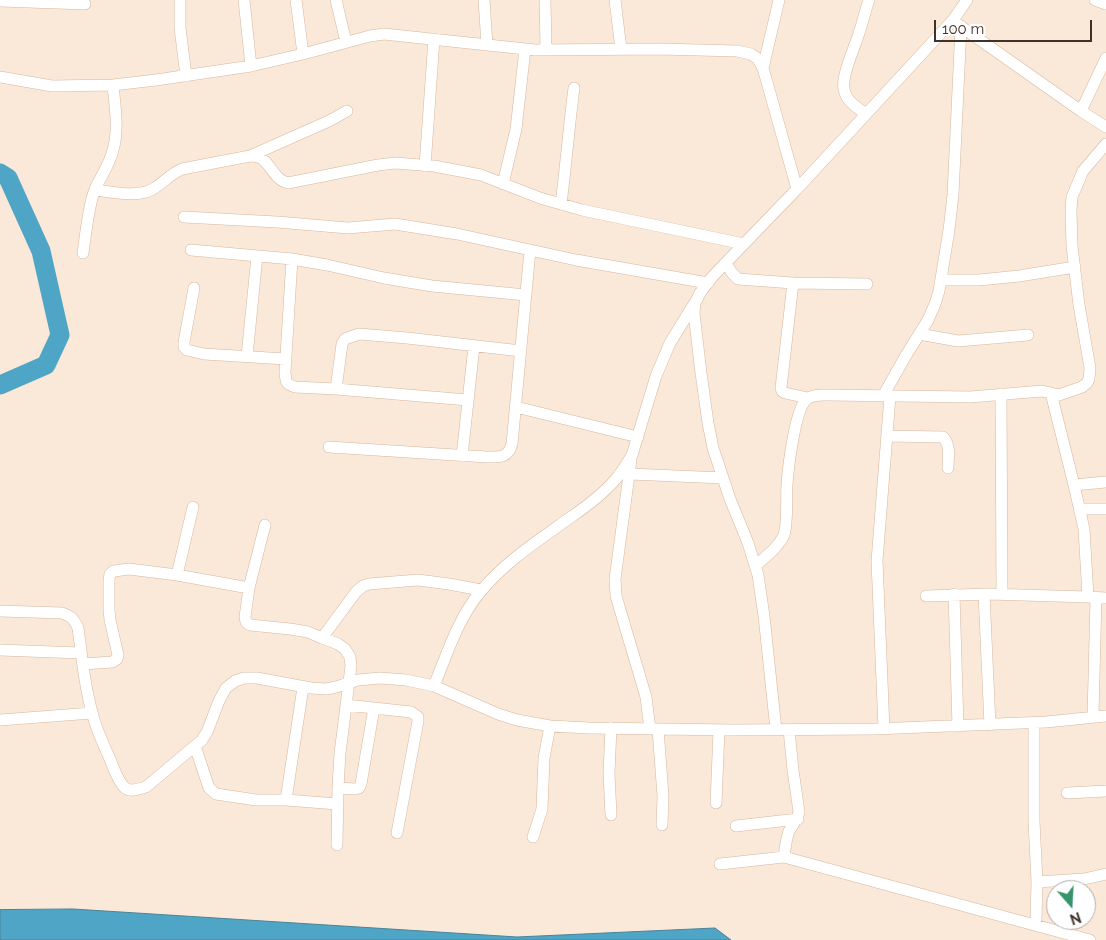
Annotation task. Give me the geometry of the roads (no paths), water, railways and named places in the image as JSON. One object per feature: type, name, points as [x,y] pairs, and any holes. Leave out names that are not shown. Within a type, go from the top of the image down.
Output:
[{"type":"street","points":[[180,0],[180,28],[186,76]]},
{"type":"street","points":[[244,0],[251,66]]},
{"type":"street","points":[[296,0],[303,54]]},
{"type":"street","points":[[336,0],[346,42]]},
{"type":"street","points":[[484,0],[487,45]]},
{"type":"street","points":[[545,0],[546,50]]},
{"type":"street","points":[[615,0],[621,50]]},
{"type":"street","points":[[763,68],[779,0]]},
{"type":"street","points":[[866,114],[848,100],[843,83],[868,0]]},
{"type":"street","points":[[884,729],[877,561],[887,436],[887,396],[928,320],[935,304],[940,280],[953,195],[957,23],[966,0]]},
{"type":"street","points":[[1095,0],[1106,4]]},
{"type":"street","points":[[0,1],[85,4]]},
{"type":"street","points":[[662,825],[663,796],[654,729],[616,596],[615,579],[632,455],[656,376],[670,343],[708,283],[866,114],[957,23]]},
{"type":"street","points":[[957,23],[1080,111],[1106,127]]},
{"type":"street","points":[[0,77],[52,86],[113,85],[251,66],[384,34],[525,49],[737,51],[751,54],[763,68],[797,189]]},
{"type":"street","points":[[425,166],[434,39]]},
{"type":"street","points":[[503,184],[516,129],[525,49]]},
{"type":"street","points":[[1080,111],[1106,58]]},
{"type":"street","points":[[82,253],[95,190],[113,152],[116,122],[113,85]]},
{"type":"street","points":[[561,204],[574,88]]},
{"type":"street","points":[[95,190],[146,193],[173,173],[182,169],[250,156],[347,111]]},
{"type":"street","points":[[755,566],[771,552],[784,533],[787,482],[793,438],[800,411],[808,398],[816,395],[970,397],[1042,391],[1059,394],[1082,387],[1087,383],[1090,368],[1079,305],[1075,267],[1071,222],[1072,197],[1083,171],[1106,144]]},
{"type":"street","points":[[250,156],[259,157],[282,181],[288,182],[395,163],[481,175],[540,198],[582,210],[744,244]]},
{"type":"street","points":[[184,217],[348,228],[395,224],[457,234],[576,260],[708,283]]},
{"type":"street","points":[[191,250],[292,259],[432,286],[526,295]]},
{"type":"street","points":[[329,447],[487,457],[506,454],[512,444],[530,250]]},
{"type":"street","points":[[247,356],[257,256]]},
{"type":"street","points":[[292,259],[286,359],[286,381],[289,385],[468,400]]},
{"type":"street","points":[[726,263],[738,279],[793,283],[867,284]]},
{"type":"street","points":[[940,280],[979,280],[1075,267]]},
{"type":"street","points":[[793,283],[782,391],[808,398]]},
{"type":"street","points":[[194,288],[184,342],[184,347],[187,350],[204,354],[286,359]]},
{"type":"street","points":[[695,303],[694,313],[708,424],[713,448],[758,575],[776,730]]},
{"type":"street","points":[[336,389],[342,344],[345,338],[359,334],[521,351]]},
{"type":"street","points":[[919,334],[958,341],[1028,335]]},
{"type":"street","points":[[462,456],[474,346]]},
{"type":"street","points":[[1051,393],[1080,509],[1097,597],[1093,717]]},
{"type":"street","points":[[1001,394],[1002,594]]},
{"type":"street","points":[[516,407],[638,437]]},
{"type":"street","points":[[887,436],[944,437],[947,440],[948,446],[948,468]]},
{"type":"street","points":[[434,686],[457,629],[468,607],[481,590],[526,548],[598,498],[615,480],[632,455]]},
{"type":"street","points":[[630,474],[724,478]]},
{"type":"street","points":[[1074,486],[1106,482]]},
{"type":"street","points":[[177,575],[193,507]]},
{"type":"street","points":[[1080,509],[1106,509]]},
{"type":"street","points":[[265,525],[249,588],[246,622],[250,625],[290,628],[308,632],[338,644],[345,649],[350,657],[351,666],[338,788],[337,845]]},
{"type":"street","points":[[0,650],[112,662],[117,659],[118,655],[110,620],[109,580],[110,574],[114,571],[129,569],[177,575],[249,588]]},
{"type":"street","points":[[322,638],[356,592],[369,584],[418,580],[481,590]]},
{"type":"street","points":[[954,594],[958,726]]},
{"type":"street","points":[[984,594],[990,725]]},
{"type":"street","points":[[926,596],[1002,594],[1097,597]]},
{"type":"street","points":[[0,611],[62,613],[70,615],[75,620],[78,628],[92,713],[99,735],[115,773],[124,787],[130,790],[146,787],[202,740],[226,688],[244,678],[257,678],[303,687],[326,689],[358,680],[380,678],[406,680],[434,686],[498,714],[517,720],[550,726],[719,730],[884,729],[1034,723],[1106,716]]},
{"type":"street","points":[[286,800],[303,687]]},
{"type":"street","points":[[346,705],[410,712],[418,717],[398,833]]},
{"type":"street","points":[[338,788],[355,789],[359,788],[361,784],[374,708]]},
{"type":"street","points":[[0,720],[92,713]]},
{"type":"street","points":[[1034,723],[1036,919]]},
{"type":"street","points":[[533,837],[542,809],[544,758],[550,726]]},
{"type":"street","points":[[611,728],[609,773],[611,814]]},
{"type":"street","points":[[716,803],[719,730]]},
{"type":"street","points":[[784,857],[786,840],[798,819],[799,806],[789,730]]},
{"type":"street","points":[[195,746],[209,788],[216,794],[256,800],[337,804]]},
{"type":"street","points":[[1067,793],[1106,791]]},
{"type":"street","points":[[736,826],[798,819]]},
{"type":"street","points":[[720,864],[784,857],[1090,940]]},
{"type":"street","points":[[1036,882],[1084,879],[1106,874]]},
{"type":"water","points":[[73,909],[517,937],[715,928],[731,940],[0,940],[0,910]]},
{"type":"waterway","points":[[0,173],[8,178],[41,251],[60,335],[46,365],[0,385]]}]
